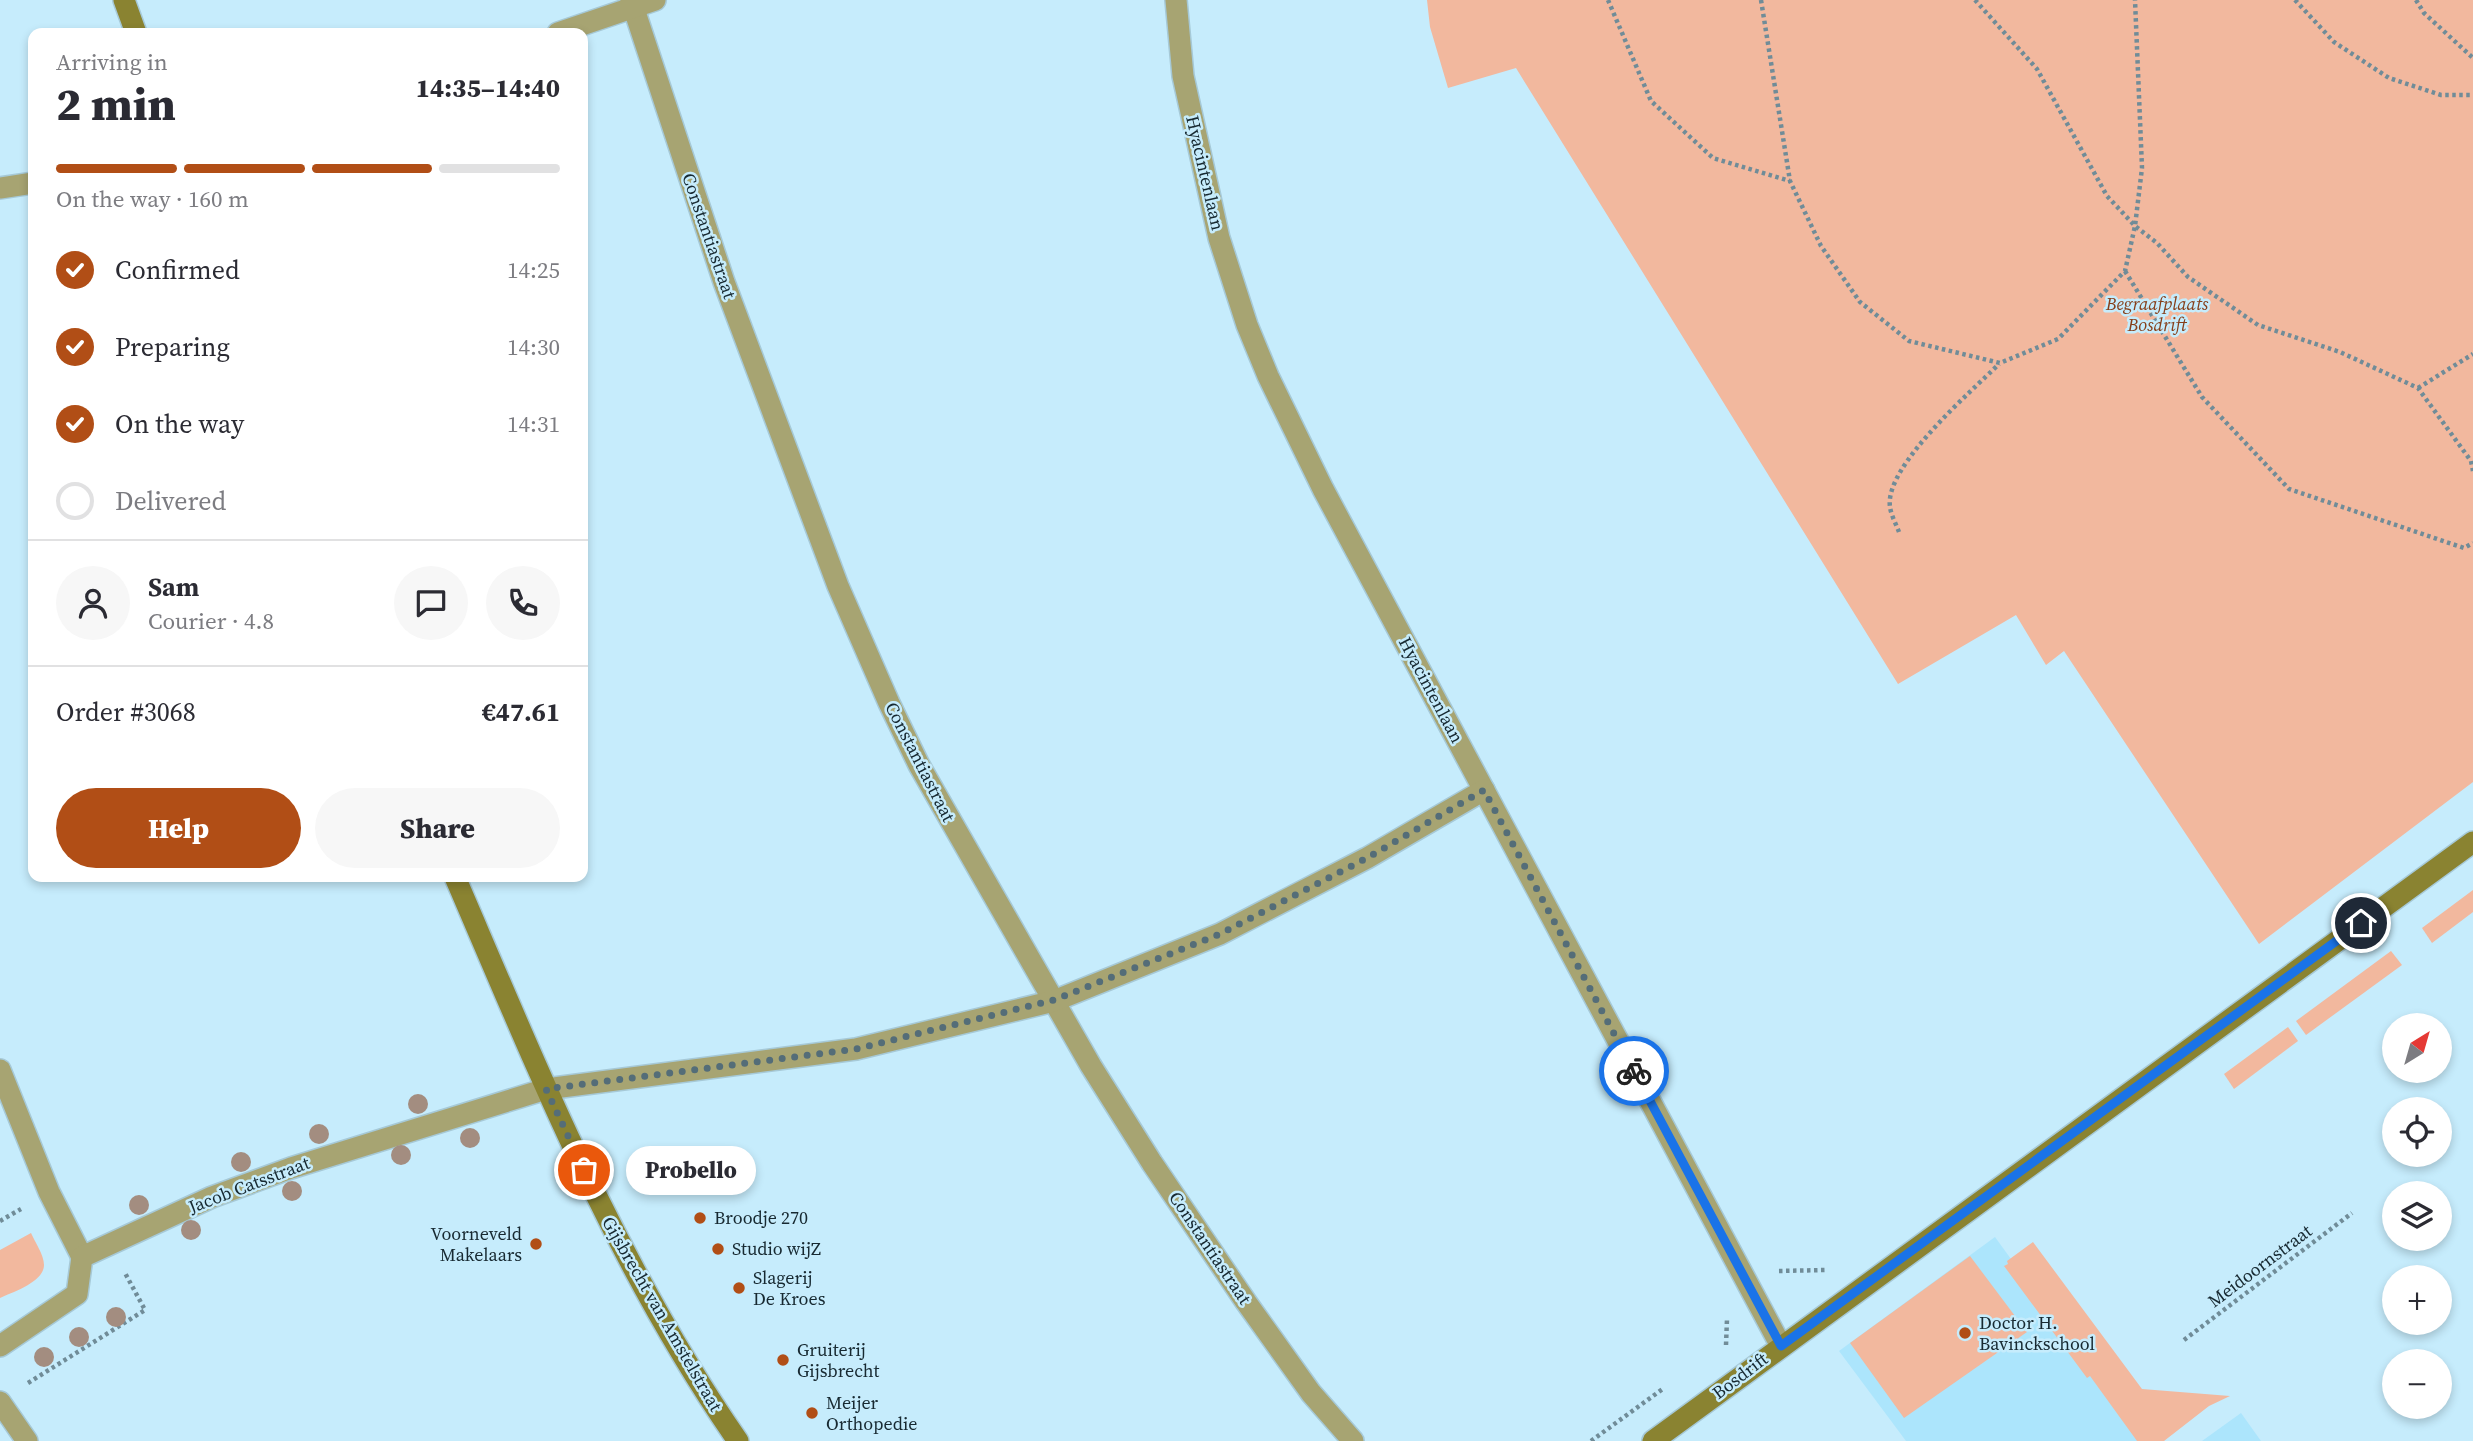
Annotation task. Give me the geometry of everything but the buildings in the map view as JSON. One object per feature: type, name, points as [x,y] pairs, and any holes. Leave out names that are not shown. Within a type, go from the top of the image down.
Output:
[{"type":"street","points":[[124,0],[134,28]]},
{"type":"street","points":[[571,28],[632,4],[655,0]]},
{"type":"street","name":"Hyacintenlaan","points":[[1176,0],[1183,76],[1219,238],[1247,326],[1273,388],[1323,489],[1781,1346]]},
{"type":"street","name":"Constantiastraat","points":[[632,4],[724,282],[838,586],[919,765],[1054,1000],[1146,1153],[1311,1393],[1353,1441]]},
{"type":"street","points":[[0,188],[28,184]]},
{"type":"street","name":"Jacob Catsstraat","points":[[82,1257],[212,1197],[290,1168],[546,1089],[856,1049],[1054,1000],[1220,934],[1367,858],[1484,790]]},
{"type":"street","name":"Bosdrift","points":[[1653,1441],[2473,842]]},
{"type":"street","name":"Gijsbrecht van Amstelstraat","points":[[457,882],[546,1089],[629,1264],[707,1396],[738,1441]]},
{"type":"street","points":[[0,1070],[49,1192],[82,1257],[77,1294],[0,1346]]},
{"type":"street","points":[[0,1402],[27,1441]]},
{"type":"path","points":[[1608,0],[1651,101],[1713,158],[1790,181]]},
{"type":"path","points":[[1761,0],[1790,181],[1821,246],[1860,302],[1909,341],[2000,363]]},
{"type":"path","points":[[1975,0],[2037,69],[2107,196],[2135,226],[2157,243],[2188,277],[2258,324],[2340,352],[2417,388],[2471,461],[2473,471]]},
{"type":"path","points":[[1899,532],[1889,505],[1895,481],[1927,435],[2000,363],[2058,339],[2125,271],[2135,226],[2142,168],[2135,0]]},
{"type":"path","points":[[2295,0],[2334,42],[2389,78],[2441,95],[2473,95]]},
{"type":"path","points":[[2416,0],[2424,13],[2473,58]]},
{"type":"path","points":[[2125,271],[2202,397],[2289,489],[2464,548],[2473,542]]},
{"type":"path","points":[[2417,388],[2473,354]]},
{"type":"path","name":"Meidoornstraat","points":[[2184,1340],[2352,1213]]},
{"type":"path","points":[[22,1386],[145,1310],[109,1244]]},
{"type":"path","points":[[1726,1346],[1729,1296],[1776,1271],[1823,1272],[1835,1264]]},
{"type":"path","points":[[1591,1441],[1668,1385]]},
{"type":"shaded area","name":"Doctor H. Bavinckschool","points":[[1995,1237],[2143,1441],[1906,1441],[1839,1351]]},
{"type":"shaded area","points":[[2241,1413],[2261,1441],[2202,1441]]},
{"type":"green space","name":"Begraafplaats Bosdrift","points":[[1427,0],[2473,0],[2473,782],[2259,944],[2064,651],[2046,665],[2016,615],[1898,684],[1516,68],[1448,88],[1430,27]]},
{"type":"green space","points":[[2473,890],[2473,912],[2432,943],[2422,928]]},
{"type":"green space","points":[[2391,951],[2402,965],[2306,1035],[2296,1021]]},
{"type":"green space","points":[[2288,1027],[2298,1041],[2234,1089],[2224,1074]]},
{"type":"green space","points":[[31,1233],[43,1257],[43,1271],[27,1286],[0,1298],[0,1250]]},
{"type":"green space","points":[[2033,1242],[2142,1389],[2230,1396],[2209,1406],[2164,1441],[2137,1441],[2004,1266]]},
{"type":"green space","points":[[1970,1256],[2027,1332],[1904,1418],[1850,1343]]},
{"type":"way so far","points":[[584,1170],[546,1089],[856,1049],[1054,1000],[1220,934],[1367,858],[1484,790],[1634,1071]]},
{"type":"place","name":"Probello","points":[[584,1170]]},
{"type":"place","name":"Broodje 270","points":[[700,1218]]},
{"type":"place","name":"Voorneveld Makelaars","points":[[536,1244]]},
{"type":"place","name":"Studio wijZ","points":[[718,1249]]},
{"type":"place","name":"Slagerij De Kroes","points":[[739,1288]]},
{"type":"place","name":"Doctor H. Bavinckschool","points":[[1965,1333]]},
{"type":"place","name":"Gruiterij Gijsbrecht","points":[[783,1360]]},
{"type":"place","name":"Meijer Orthopedie","points":[[812,1413]]},
{"type":"route","points":[[1634,1071],[1781,1346],[2361,923]]}]
